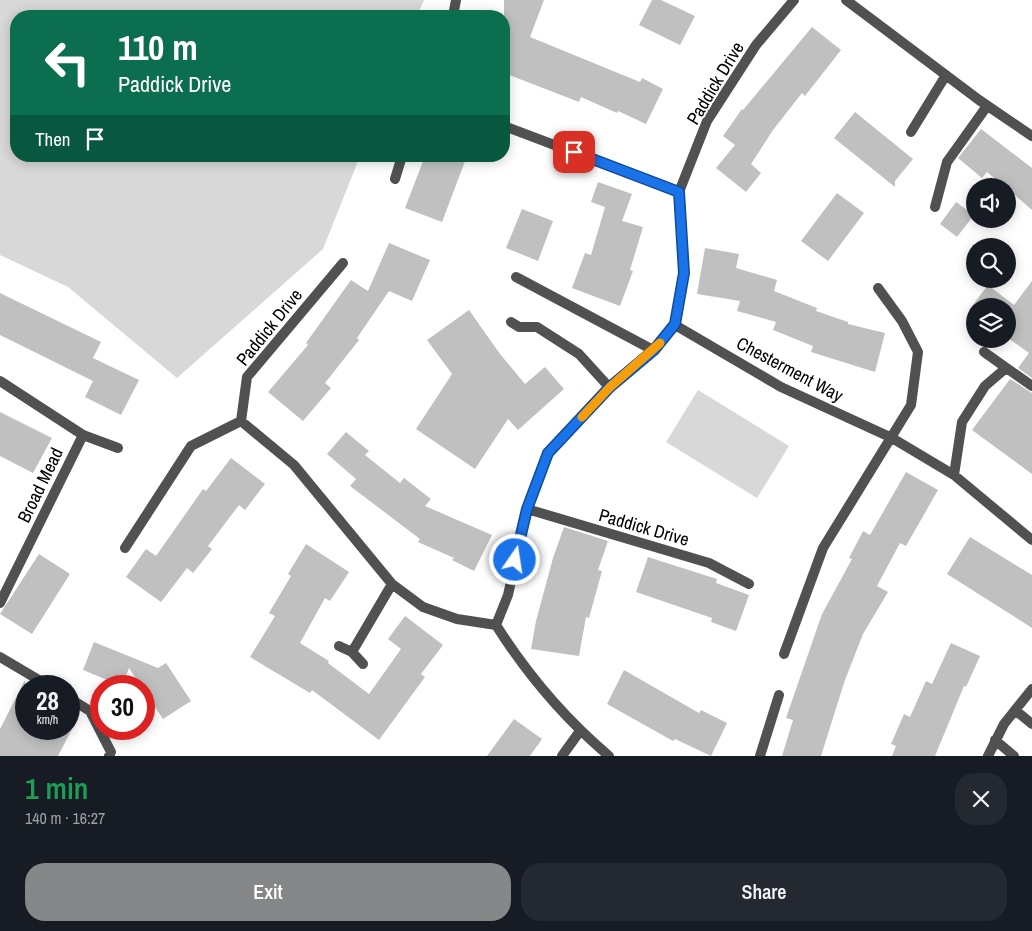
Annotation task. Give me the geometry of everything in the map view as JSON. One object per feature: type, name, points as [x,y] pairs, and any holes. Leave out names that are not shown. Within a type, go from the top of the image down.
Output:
[{"type":"street","name":"Paddick Drive","points":[[496,625],[508,595],[527,509],[548,453],[610,387],[654,350],[675,324],[684,273],[679,192],[707,121],[756,45],[794,0]]},
{"type":"street","points":[[846,0],[987,106],[1032,136]]},
{"type":"street","points":[[911,132],[946,76]]},
{"type":"street","points":[[935,207],[947,162],[987,106]]},
{"type":"street","points":[[510,128],[679,192]]},
{"type":"street","points":[[396,179],[400,162]]},
{"type":"street","name":"Paddick Drive","points":[[241,421],[247,377],[343,263]]},
{"type":"street","points":[[516,277],[654,350]]},
{"type":"street","points":[[784,654],[823,548],[911,405],[918,352],[902,321],[878,288]]},
{"type":"street","points":[[511,322],[520,326],[537,327],[562,343],[578,354],[610,387]]},
{"type":"street","name":"Chesterment Way","points":[[675,324],[781,387],[892,438],[954,475],[1032,540]]},
{"type":"street","points":[[984,352],[1032,386]]},
{"type":"street","points":[[954,475],[962,422],[985,386],[1006,368]]},
{"type":"street","name":"Broad Mead","points":[[0,381],[83,436],[118,448]]},
{"type":"street","points":[[125,548],[191,446],[241,421],[294,465],[392,584],[423,607],[458,619],[496,625],[520,663],[580,732],[608,756]]},
{"type":"street","name":"Broad Mead","points":[[0,603],[83,436]]},
{"type":"street","name":"Paddick Drive","points":[[527,509],[709,563],[749,584]]},
{"type":"street","points":[[352,652],[392,584]]},
{"type":"street","points":[[339,646],[352,652],[363,664]]},
{"type":"street","points":[[0,657],[30,675]]},
{"type":"street","points":[[988,756],[995,740],[1032,689]]},
{"type":"street","points":[[760,756],[779,695]]},
{"type":"street","points":[[80,705],[90,711],[111,752],[109,756]]},
{"type":"street","points":[[1015,710],[1032,724]]},
{"type":"street","points":[[562,756],[580,732]]},
{"type":"street","points":[[995,740],[1014,756]]},
{"type":"shaded area","points":[[0,0],[424,0],[420,10],[10,10],[10,162],[358,162],[323,249],[177,378],[68,287],[0,255]]},
{"type":"shaded area","points":[[698,390],[789,446],[757,498],[666,442]]},
{"type":"building","points":[[504,0],[544,0],[530,37],[640,82],[642,78],[663,89],[646,124],[581,97],[579,102],[510,75],[510,10],[504,10]]},
{"type":"building","points":[[652,0],[661,0],[695,16],[680,45],[639,25]]},
{"type":"building","points":[[812,27],[841,50],[805,96],[802,93],[773,130],[751,164],[761,173],[746,192],[716,168],[735,145],[723,136],[742,109]]},
{"type":"building","points":[[855,112],[913,159],[895,181],[895,187],[834,138]]},
{"type":"building","points":[[981,129],[1032,168],[1032,210],[1016,196],[1016,178],[994,178],[987,172],[982,178],[958,158]]},
{"type":"building","points":[[423,162],[465,162],[442,222],[405,208]]},
{"type":"building","points":[[598,182],[632,194],[622,221],[643,227],[630,270],[633,271],[620,306],[572,288],[585,253],[591,255],[605,207],[591,202]]},
{"type":"building","points":[[837,193],[864,213],[828,261],[801,241]]},
{"type":"building","points":[[956,202],[966,209],[966,225],[957,237],[940,224]]},
{"type":"building","points":[[522,209],[553,221],[538,261],[506,248]]},
{"type":"building","points":[[389,243],[430,260],[412,301],[389,291],[357,338],[359,340],[325,383],[331,388],[303,421],[268,392],[308,345],[306,343],[351,280],[368,291]]},
{"type":"building","points":[[705,248],[739,254],[736,268],[777,280],[774,291],[817,308],[816,311],[848,322],[848,324],[885,333],[875,372],[811,352],[813,346],[773,330],[776,322],[737,311],[740,301],[697,294]]},
{"type":"building","points":[[1032,281],[1032,378],[1018,368],[1029,353],[1016,344],[1016,302]]},
{"type":"building","points":[[986,288],[992,288],[1005,298],[978,298]]},
{"type":"building","points":[[0,293],[101,342],[93,358],[139,380],[121,415],[85,397],[93,381],[0,335]]},
{"type":"building","points":[[469,310],[500,354],[525,384],[545,367],[564,389],[518,430],[508,419],[475,469],[416,429],[452,374],[427,340]]},
{"type":"building","points":[[1010,379],[1032,393],[1032,474],[972,430]]},
{"type":"building","points":[[0,412],[52,438],[33,473],[0,456]]},
{"type":"building","points":[[346,432],[369,451],[365,455],[400,483],[404,478],[431,499],[425,506],[492,535],[474,571],[452,560],[454,558],[418,542],[420,539],[350,486],[356,479],[327,454]]},
{"type":"building","points":[[231,458],[265,484],[245,510],[239,505],[208,546],[212,549],[193,573],[187,568],[161,602],[126,577],[146,549],[156,556],[203,489],[206,491]]},
{"type":"building","points":[[906,472],[938,490],[906,546],[900,543],[877,586],[888,592],[863,634],[845,680],[821,756],[782,756],[793,720],[786,718],[822,614],[852,559],[849,558],[863,531],[870,535]]},
{"type":"building","points":[[564,527],[608,541],[598,570],[602,571],[589,618],[586,617],[579,656],[531,649],[536,621],[553,558]]},
{"type":"building","points":[[970,537],[1032,575],[1032,628],[947,574]]},
{"type":"building","points":[[306,544],[349,572],[330,601],[325,598],[300,643],[329,661],[328,663],[369,694],[401,649],[388,639],[405,616],[443,645],[421,674],[425,677],[379,740],[312,690],[310,693],[250,657],[275,616],[269,613],[291,576],[288,574]]},
{"type":"building","points":[[39,554],[70,574],[32,634],[0,614]]},
{"type":"building","points":[[648,557],[717,579],[716,583],[749,595],[736,631],[711,622],[712,618],[636,592]]},
{"type":"building","points":[[94,642],[158,668],[166,663],[191,701],[163,719],[155,707],[155,675],[134,675],[129,668],[126,675],[95,675],[83,670]]},
{"type":"building","points":[[951,643],[980,656],[966,687],[964,686],[935,756],[892,756],[896,746],[891,744],[904,714],[910,717],[926,681],[932,684]]},
{"type":"building","points":[[624,670],[699,713],[701,710],[727,723],[711,756],[675,739],[673,741],[607,704]]},
{"type":"building","points":[[15,700],[15,740],[66,740],[58,756],[0,756],[0,729]]},
{"type":"building","points":[[514,719],[542,739],[530,756],[487,756]]},
{"type":"slow traffic","points":[[582,417],[610,387],[660,343]]},
{"type":"route","points":[[515,560],[527,509],[548,453],[610,387],[654,350],[675,324],[684,273],[679,192],[574,152]]}]
